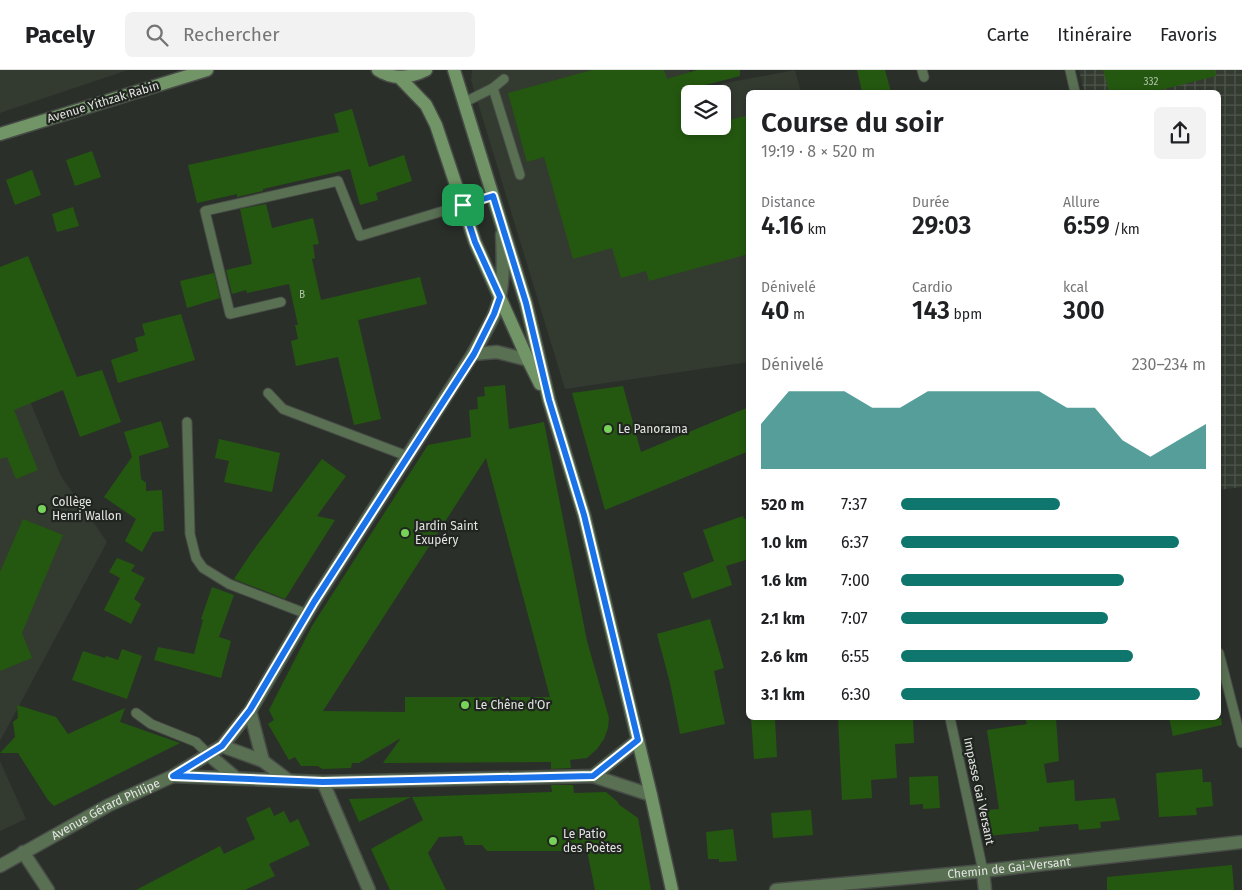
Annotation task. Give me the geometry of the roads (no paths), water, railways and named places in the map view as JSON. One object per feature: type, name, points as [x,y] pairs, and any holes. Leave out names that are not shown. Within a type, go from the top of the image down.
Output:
[{"type":"street","name":"Avenue Yithzak Rabin","points":[[0,134],[207,70]]},
{"type":"street","points":[[378,70],[384,74],[399,77],[415,76],[426,70]]},
{"type":"street","points":[[454,70],[526,303],[549,400],[584,515],[672,890]]},
{"type":"street","points":[[399,77],[426,106],[436,125],[475,242],[528,360],[549,400]]},
{"type":"street","name":"Avenue Gérard Philipe","points":[[0,866],[109,805],[173,776],[222,746],[250,710],[307,614],[474,354],[494,314],[500,297],[504,265],[502,228]]},
{"type":"street","points":[[474,354],[497,352],[528,360]]},
{"type":"street","points":[[250,710],[263,761]]},
{"type":"street","points":[[593,776],[638,740]]},
{"type":"street","points":[[222,746],[263,761],[288,780]]},
{"type":"street","points":[[208,754],[236,778]]},
{"type":"street","points":[[173,776],[323,782],[593,776],[651,796]]},
{"type":"street","points":[[323,782],[368,890]]},
{"type":"street","name":"Chemin de Gai-Versant","points":[[776,890],[983,871],[1242,842]]},
{"type":"street","points":[[23,852],[48,890]]},
{"type":"street","points":[[983,871],[986,890]]},
{"type":"lane","points":[[1070,70],[1075,90]]},
{"type":"lane","points":[[465,102],[493,88],[504,78]]},
{"type":"lane","points":[[493,88],[520,175]]},
{"type":"lane","points":[[281,302],[230,314],[205,211],[338,181],[360,236],[493,196]]},
{"type":"lane","points":[[268,393],[283,409],[407,456]]},
{"type":"lane","points":[[187,422],[190,534],[196,558],[203,568],[230,584],[307,614]]},
{"type":"lane","points":[[1221,661],[1242,743]]},
{"type":"lane","points":[[136,713],[151,724],[196,742],[208,754]]},
{"type":"lane","name":"Impasse Gai Versant","points":[[950,720],[983,871]]},
{"type":"place","name":"Le Panorama","points":[[608,429]]},
{"type":"place","name":"Collège Henri Wallon","points":[[42,509]]},
{"type":"place","name":"Jardin Saint Exupéry","points":[[405,533]]},
{"type":"place","name":"Le Chêne d'Or","points":[[465,705]]},
{"type":"place","name":"Le Patio des Poètes","points":[[553,841]]}]
